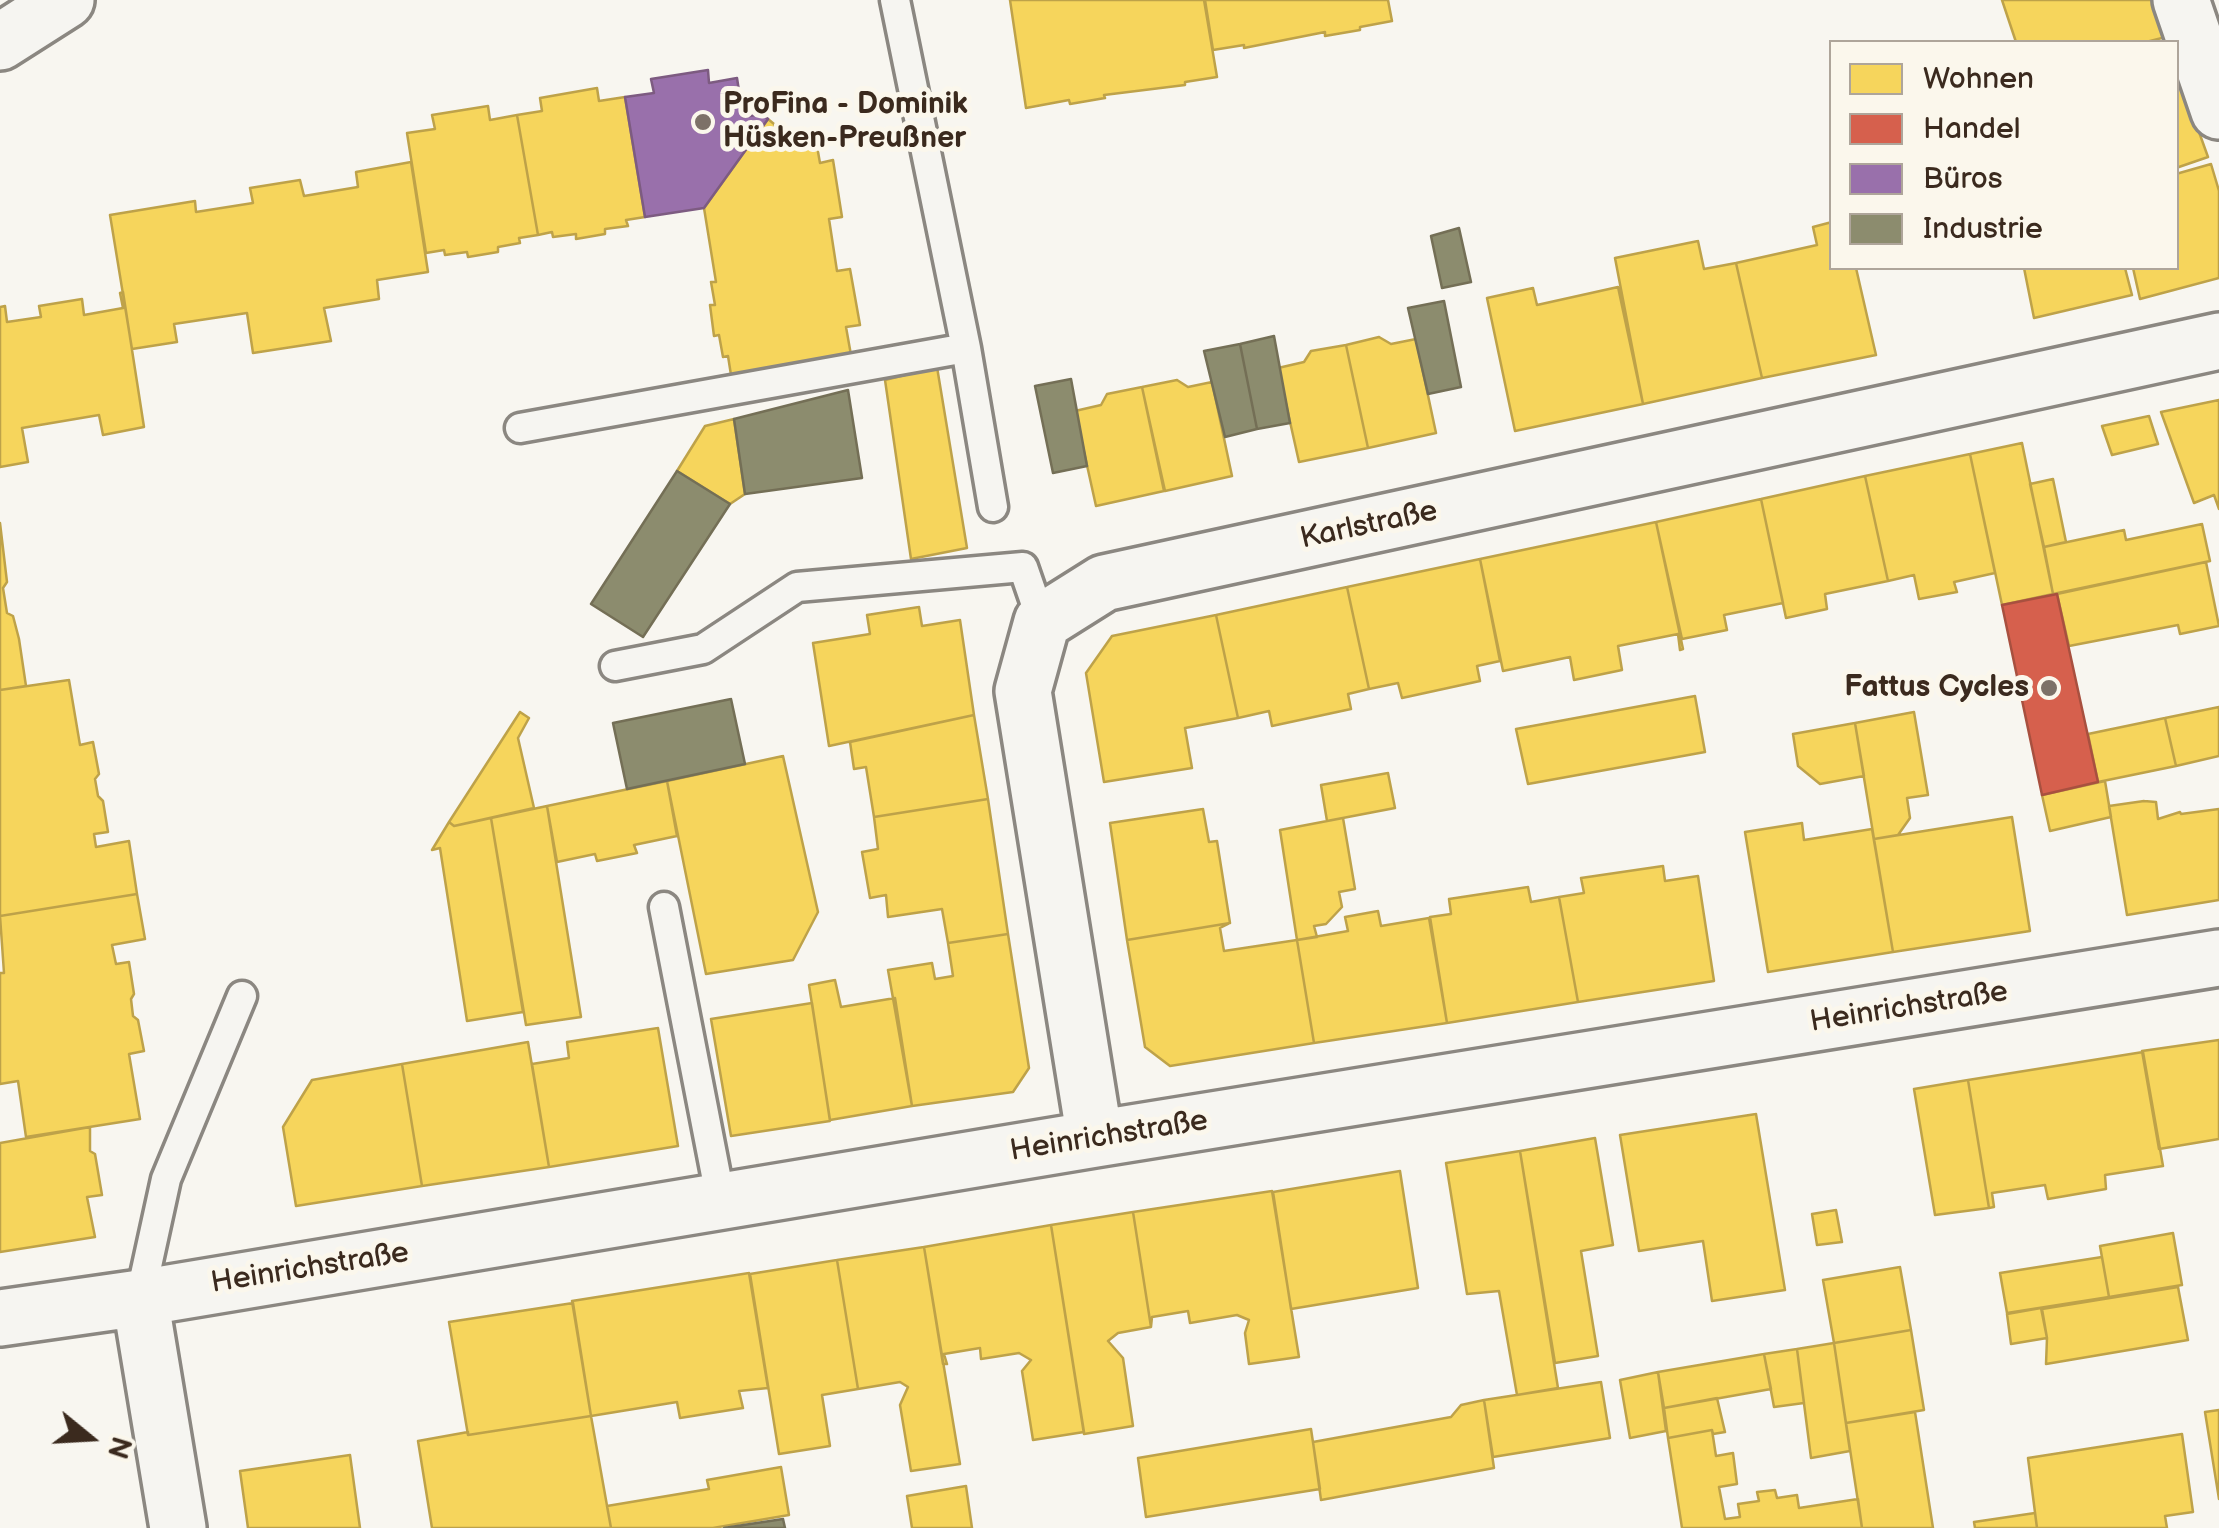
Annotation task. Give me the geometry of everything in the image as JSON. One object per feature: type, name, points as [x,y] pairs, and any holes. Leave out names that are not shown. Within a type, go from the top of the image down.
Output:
[{"type":"street","points":[[0,42],[66,0]]},
{"type":"street","points":[[2180,0],[2219,111]]},
{"type":"street","name":"Karlstraße","points":[[1042,622],[1104,583],[2219,342]]},
{"type":"street","points":[[1042,622],[1023,692],[1095,1139]]},
{"type":"street","name":"Heinrichstraße","points":[[0,1318],[2219,958]]},
{"type":"street","points":[[140,1298],[178,1528]]},
{"type":"lane","points":[[895,0],[966,348],[993,506]]},
{"type":"lane","points":[[520,428],[966,348]]},
{"type":"lane","points":[[615,666],[703,649],[797,587],[1024,567],[1042,622]]},
{"type":"lane","points":[[664,907],[721,1201]]},
{"type":"lane","points":[[140,1298],[166,1179],[242,996]]},
{"type":"building: Wohnen","points":[[1010,0],[1204,0],[1217,77],[1070,104],[1069,100],[1026,108]]},
{"type":"building: Wohnen","points":[[1205,0],[1388,0],[1392,21],[1325,36],[1325,32],[1213,50]]},
{"type":"building: Wohnen","points":[[2002,0],[2152,0],[2166,37],[2154,40],[2015,40]]},
{"type":"building: Wohnen","points":[[2179,76],[2208,157],[2179,167]]},
{"type":"building: Wohnen","points":[[597,88],[599,101],[625,97],[645,217],[626,220],[628,226],[605,229],[605,234],[576,239],[576,234],[538,235],[517,115],[542,111],[540,98]]},
{"type":"building: Wohnen","points":[[488,106],[490,120],[517,115],[538,235],[519,238],[520,243],[498,247],[498,252],[468,257],[467,252],[426,253],[407,133],[435,129],[432,115]]},
{"type":"building: Wohnen","points":[[768,119],[774,124],[777,141],[815,135],[820,163],[833,160],[842,217],[829,219],[837,271],[850,269],[860,325],[846,327],[851,355],[731,375],[719,335],[714,336],[710,305],[715,305],[711,282],[716,282],[704,208]]},
{"type":"building: Wohnen","points":[[411,162],[428,272],[377,280],[379,299],[324,308],[331,341],[253,353],[247,313],[174,324],[177,342],[132,349],[110,215],[195,201],[196,212],[253,203],[250,188],[300,180],[304,196],[358,187],[356,172]]},
{"type":"building: Wohnen","points":[[2211,164],[2219,191],[2219,278],[2140,299],[2133,270],[2179,270],[2179,173]]},
{"type":"building: Wohnen","points":[[1829,223],[1829,270],[1856,270],[1876,355],[1762,378],[1736,263],[1817,245],[1813,227]]},
{"type":"building: Wohnen","points":[[1698,241],[1704,269],[1736,263],[1762,378],[1643,404],[1615,258]]},
{"type":"building: Wohnen","points":[[2024,270],[2126,270],[2132,295],[2034,318]]},
{"type":"building: Wohnen","points":[[1618,287],[1643,404],[1515,431],[1487,298],[1533,288],[1537,305]]},
{"type":"building: Wohnen","points":[[123,292],[144,427],[103,435],[99,415],[22,428],[28,462],[0,467],[0,307],[5,306],[7,322],[41,317],[39,306],[82,299],[84,315],[123,308]]},
{"type":"building: Wohnen","points":[[1379,337],[1391,344],[1416,339],[1436,433],[1368,448],[1346,345]]},
{"type":"building: Wohnen","points":[[1346,345],[1368,448],[1299,462],[1278,368],[1304,362],[1311,351]]},
{"type":"building: Wohnen","points":[[937,367],[967,548],[911,559],[885,380]]},
{"type":"building: Wohnen","points":[[1177,380],[1188,387],[1212,382],[1232,476],[1165,491],[1142,387]]},
{"type":"building: Wohnen","points":[[1142,387],[1164,491],[1096,506],[1075,411],[1101,405],[1107,394]]},
{"type":"building: Wohnen","points":[[2219,400],[2219,509],[2214,495],[2194,503],[2161,412]]},
{"type":"building: Wohnen","points":[[2149,416],[2158,444],[2112,455],[2102,426]]},
{"type":"building: Wohnen","points":[[734,419],[745,494],[730,504],[677,471],[705,426]]},
{"type":"building: Wohnen","points":[[2022,443],[2053,594],[2002,605],[1970,454]]},
{"type":"building: Wohnen","points":[[1970,454],[1995,573],[1954,582],[1957,592],[1919,599],[1914,575],[1888,581],[1865,476]]},
{"type":"building: Wohnen","points":[[1865,476],[1888,581],[1825,594],[1827,609],[1786,618],[1761,499]]},
{"type":"building: Wohnen","points":[[2053,479],[2066,542],[2044,547],[2030,484]]},
{"type":"building: Wohnen","points":[[1761,499],[1783,603],[1724,615],[1727,630],[1682,639],[1656,522]]},
{"type":"building: Wohnen","points":[[1656,522],[1683,649],[1680,650],[1678,634],[1618,646],[1622,670],[1574,680],[1570,657],[1503,671],[1480,559]]},
{"type":"building: Wohnen","points":[[0,523],[7,582],[3,588],[7,613],[13,616],[19,639],[26,686],[0,690]]},
{"type":"building: Wohnen","points":[[2202,524],[2210,561],[2053,594],[2044,547],[2124,530],[2126,540]]},
{"type":"building: Wohnen","points":[[1480,559],[1500,661],[1477,666],[1480,681],[1402,698],[1398,683],[1369,689],[1347,587]]},
{"type":"building: Wohnen","points":[[2206,562],[2219,626],[2180,634],[2178,625],[2069,646],[2057,594]]},
{"type":"building: Wohnen","points":[[1347,587],[1369,689],[1348,694],[1351,709],[1272,726],[1269,711],[1238,718],[1216,615]]},
{"type":"building: Wohnen","points":[[919,607],[922,626],[960,620],[974,715],[829,746],[813,643],[870,634],[867,615]]},
{"type":"building: Wohnen","points":[[1216,615],[1238,718],[1185,728],[1192,768],[1104,782],[1086,673],[1112,636]]},
{"type":"building: Wohnen","points":[[69,680],[80,745],[93,742],[99,774],[95,779],[108,832],[94,834],[96,847],[129,841],[137,894],[0,916],[0,690]]},
{"type":"building: Wohnen","points":[[1695,696],[1705,752],[1528,784],[1516,729]]},
{"type":"building: Wohnen","points":[[2219,707],[2219,756],[2176,766],[2165,718]]},
{"type":"building: Wohnen","points":[[520,712],[529,718],[518,738],[534,808],[454,826],[449,822]]},
{"type":"building: Wohnen","points":[[1914,712],[1928,795],[1907,798],[1910,818],[1898,835],[1874,839],[1855,723]]},
{"type":"building: Wohnen","points":[[974,715],[988,799],[874,817],[866,767],[854,769],[850,742]]},
{"type":"building: Wohnen","points":[[2165,718],[2176,766],[2098,782],[2088,734]]},
{"type":"building: Wohnen","points":[[1855,723],[1864,776],[1820,784],[1798,766],[1793,734]]},
{"type":"building: Wohnen","points":[[783,756],[818,912],[793,960],[706,974],[667,781]]},
{"type":"building: Wohnen","points":[[1388,773],[1395,808],[1327,821],[1321,785]]},
{"type":"building: Wohnen","points":[[667,781],[677,836],[634,845],[637,853],[597,861],[595,854],[557,862],[547,806]]},
{"type":"building: Wohnen","points":[[2105,781],[2111,817],[2050,831],[2042,795]]},
{"type":"building: Wohnen","points":[[988,799],[1008,934],[948,943],[942,909],[888,917],[886,895],[870,898],[862,852],[878,849],[874,817]]},
{"type":"building: Wohnen","points":[[2156,802],[2158,819],[2180,812],[2219,809],[2219,900],[2127,915],[2109,806]]},
{"type":"building: Wohnen","points":[[547,806],[581,1017],[526,1025],[491,818]]},
{"type":"building: Wohnen","points":[[1203,809],[1209,842],[1217,841],[1230,923],[1127,940],[1110,823]]},
{"type":"building: Wohnen","points":[[2012,817],[2030,931],[1893,952],[1874,839]]},
{"type":"building: Wohnen","points":[[491,818],[523,1012],[467,1021],[440,848],[432,850],[449,822],[454,826]]},
{"type":"building: Wohnen","points":[[1343,818],[1355,889],[1339,892],[1342,907],[1326,924],[1314,926],[1317,937],[1297,940],[1280,830]]},
{"type":"building: Wohnen","points":[[1802,823],[1804,840],[1872,829],[1893,952],[1768,972],[1745,832]]},
{"type":"building: Wohnen","points":[[1663,866],[1665,881],[1698,876],[1714,981],[1578,1002],[1559,897],[1584,893],[1581,878]]},
{"type":"building: Wohnen","points":[[1528,887],[1531,902],[1559,897],[1578,1002],[1447,1023],[1430,917],[1451,914],[1449,899]]},
{"type":"building: Wohnen","points":[[137,894],[145,939],[112,945],[116,964],[129,962],[133,1016],[138,1020],[144,1051],[129,1054],[140,1119],[26,1137],[18,1081],[0,1084],[0,973],[4,973],[0,916]]},
{"type":"building: Wohnen","points":[[1378,911],[1381,926],[1429,918],[1447,1023],[1314,1043],[1297,940],[1348,931],[1345,917]]},
{"type":"building: Wohnen","points":[[1230,923],[1220,928],[1224,951],[1297,940],[1314,1043],[1170,1066],[1145,1047],[1127,940]]},
{"type":"building: Wohnen","points":[[1008,934],[1029,1068],[1013,1092],[912,1106],[888,970],[932,963],[935,979],[953,976],[948,943]]},
{"type":"building: Wohnen","points":[[835,980],[841,1007],[895,998],[912,1106],[830,1120],[809,985]]},
{"type":"building: Wohnen","points":[[812,1003],[830,1121],[731,1136],[711,1019]]},
{"type":"building: Wohnen","points":[[658,1028],[678,1146],[549,1167],[532,1064],[569,1058],[567,1042]]},
{"type":"building: Wohnen","points":[[2219,1040],[2219,1139],[2159,1149],[2142,1051]]},
{"type":"building: Wohnen","points":[[528,1042],[549,1167],[422,1186],[402,1064]]},
{"type":"building: Wohnen","points":[[2143,1052],[2163,1166],[2105,1175],[2106,1189],[2048,1199],[2045,1185],[1992,1193],[1994,1207],[1989,1208],[1968,1080]]},
{"type":"building: Wohnen","points":[[402,1064],[422,1186],[296,1206],[283,1127],[312,1080]]},
{"type":"building: Wohnen","points":[[1968,1080],[1989,1208],[1935,1215],[1914,1089]]},
{"type":"building: Wohnen","points":[[1756,1114],[1785,1290],[1712,1301],[1703,1241],[1639,1251],[1620,1135]]},
{"type":"building: Wohnen","points":[[90,1127],[90,1151],[95,1154],[102,1195],[87,1197],[95,1237],[0,1252],[0,1143]]},
{"type":"building: Wohnen","points":[[1595,1138],[1613,1245],[1581,1251],[1598,1356],[1555,1363],[1520,1151]]},
{"type":"building: Wohnen","points":[[1520,1151],[1558,1388],[1517,1395],[1499,1291],[1467,1294],[1446,1163]]},
{"type":"building: Wohnen","points":[[1400,1171],[1418,1288],[1291,1309],[1273,1192]]},
{"type":"building: Wohnen","points":[[1272,1191],[1299,1357],[1249,1364],[1245,1333],[1249,1320],[1237,1315],[1190,1323],[1188,1311],[1152,1317],[1151,1327],[1133,1212]]},
{"type":"building: Wohnen","points":[[1836,1210],[1842,1242],[1817,1245],[1812,1214]]},
{"type":"building: Wohnen","points":[[1133,1212],[1151,1327],[1118,1333],[1108,1341],[1123,1358],[1133,1426],[1084,1434],[1051,1225]]},
{"type":"building: Wohnen","points":[[1051,1225],[1084,1432],[1033,1440],[1022,1371],[1031,1360],[1019,1353],[981,1359],[980,1348],[944,1354],[947,1364],[943,1364],[924,1247]]},
{"type":"building: Wohnen","points":[[2173,1233],[2182,1285],[2109,1297],[2100,1246]]},
{"type":"building: Wohnen","points":[[924,1247],[960,1464],[911,1471],[900,1405],[908,1387],[900,1382],[858,1389],[837,1260]]},
{"type":"building: Wohnen","points":[[2102,1257],[2109,1297],[2007,1313],[2000,1273]]},
{"type":"building: Wohnen","points":[[837,1260],[858,1389],[822,1395],[830,1446],[779,1454],[750,1274]]},
{"type":"building: Wohnen","points":[[1900,1267],[1911,1330],[1834,1343],[1823,1280]]},
{"type":"building: Wohnen","points":[[749,1273],[768,1388],[739,1391],[743,1408],[680,1418],[677,1402],[591,1416],[572,1301]]},
{"type":"building: Wohnen","points":[[2178,1287],[2188,1340],[2046,1364],[2042,1309]]},
{"type":"building: Wohnen","points":[[573,1303],[591,1416],[468,1435],[449,1322]]},
{"type":"building: Wohnen","points":[[2041,1308],[2047,1338],[2011,1344],[2007,1314]]},
{"type":"building: Wohnen","points":[[1911,1330],[1924,1410],[1846,1423],[1834,1343]]},
{"type":"building: Wohnen","points":[[1834,1343],[1850,1451],[1811,1458],[1797,1349]]},
{"type":"building: Wohnen","points":[[1797,1349],[1804,1403],[1774,1407],[1764,1354]]},
{"type":"building: Wohnen","points":[[1764,1354],[1771,1389],[1664,1408],[1658,1372]]},
{"type":"building: Wohnen","points":[[1658,1372],[1666,1431],[1630,1438],[1620,1380]]},
{"type":"building: Wohnen","points":[[1601,1382],[1610,1438],[1493,1457],[1484,1400]]},
{"type":"building: Wohnen","points":[[1717,1398],[1725,1432],[1713,1434],[1712,1430],[1668,1438],[1664,1408]]},
{"type":"building: Wohnen","points":[[1484,1400],[1494,1468],[1321,1500],[1313,1442],[1451,1417],[1461,1405]]},
{"type":"building: Wohnen","points":[[2219,1410],[2219,1499],[2205,1412]]},
{"type":"building: Wohnen","points":[[1915,1412],[1933,1528],[1862,1528],[1846,1423]]},
{"type":"building: Wohnen","points":[[591,1416],[611,1528],[432,1528],[418,1441]]},
{"type":"building: Wohnen","points":[[1311,1429],[1320,1489],[1146,1517],[1138,1458]]},
{"type":"building: Wohnen","points":[[1712,1430],[1716,1456],[1733,1453],[1737,1484],[1719,1487],[1725,1519],[1740,1517],[1738,1504],[1759,1501],[1757,1492],[1775,1490],[1777,1498],[1797,1495],[1799,1508],[1858,1499],[1862,1528],[1682,1528],[1668,1438]]},
{"type":"building: Wohnen","points":[[2182,1434],[2193,1512],[2165,1516],[2167,1528],[2037,1528],[2028,1458]]},
{"type":"building: Wohnen","points":[[350,1455],[360,1528],[248,1528],[240,1471]]},
{"type":"building: Wohnen","points":[[781,1467],[789,1515],[713,1528],[611,1528],[607,1506],[709,1489],[707,1480]]},
{"type":"building: Wohnen","points":[[966,1486],[972,1528],[912,1528],[907,1496]]},
{"type":"building: Wohnen","points":[[2035,1513],[2037,1528],[1975,1528],[1974,1522]]},
{"type":"building: Handel","points":[[2057,594],[2098,782],[2042,795],[2002,605]]},
{"type":"building: Büros","points":[[708,70],[709,83],[737,78],[743,117],[762,114],[768,119],[704,208],[645,217],[625,97],[654,93],[651,79]]},
{"type":"building: Industrie","points":[[1459,228],[1471,282],[1442,288],[1431,236]]},
{"type":"building: Industrie","points":[[1444,301],[1461,387],[1428,394],[1408,308]]},
{"type":"building: Industrie","points":[[1274,336],[1290,423],[1257,429],[1240,344]]},
{"type":"building: Industrie","points":[[1240,344],[1257,429],[1225,437],[1204,351]]},
{"type":"building: Industrie","points":[[1071,379],[1087,466],[1053,473],[1035,386]]},
{"type":"building: Industrie","points":[[848,390],[862,478],[745,494],[734,419]]},
{"type":"building: Industrie","points":[[677,471],[730,504],[643,637],[591,604]]},
{"type":"building: Industrie","points":[[731,699],[745,764],[627,789],[613,723]]},
{"type":"building: Industrie","points":[[783,1519],[785,1528],[724,1528]]},
{"type":"place","name":"ProFina - Dominik Hüsken-Preußner","points":[[703,122]]},
{"type":"place","name":"Fattus Cycles","points":[[2049,688]]}]
